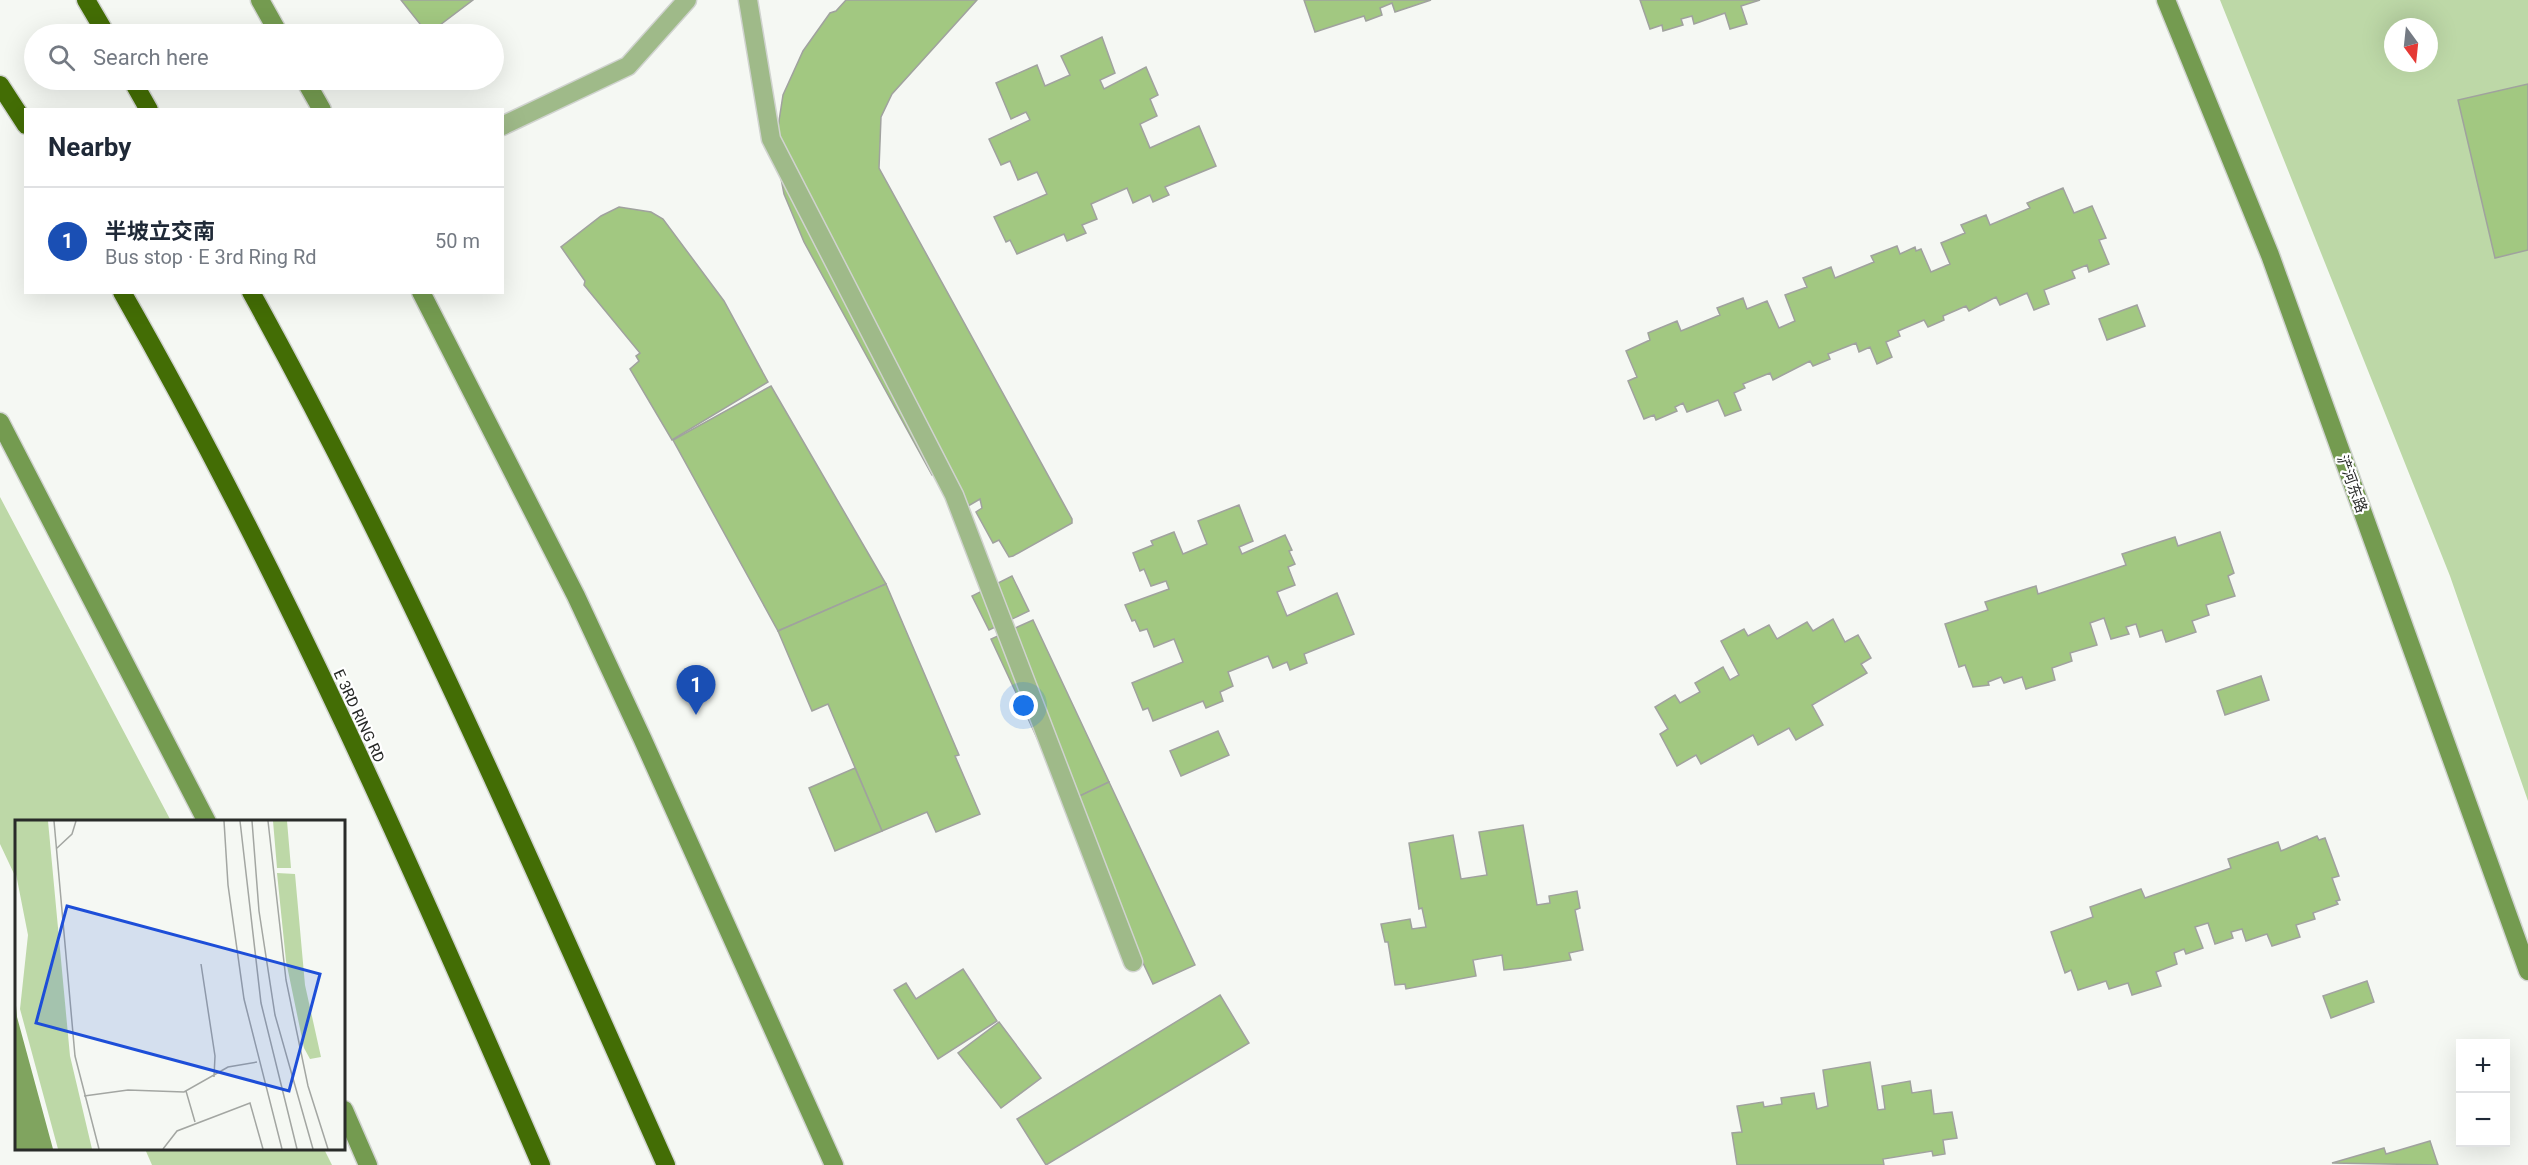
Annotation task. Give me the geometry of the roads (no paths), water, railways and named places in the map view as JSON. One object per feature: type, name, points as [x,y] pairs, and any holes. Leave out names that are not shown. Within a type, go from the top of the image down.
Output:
[{"type":"highway","points":[[86,0],[100,24]]},
{"type":"highway","points":[[0,85],[24,122]]},
{"type":"highway","points":[[138,90],[148,108]]},
{"type":"highway","name":"E 3RD RING RD","points":[[123,294],[183,400],[319,671],[465,988],[542,1165]]},
{"type":"highway","points":[[252,294],[301,383],[480,750],[666,1165]]},
{"type":"main road","points":[[260,0],[273,24]]},
{"type":"main road","name":"浐河东路","points":[[2166,0],[2270,255],[2528,971]]},
{"type":"main road","points":[[311,90],[321,108]]},
{"type":"main road","points":[[422,294],[590,627],[834,1165]]},
{"type":"main road","points":[[0,422],[206,820]]},
{"type":"main road","points":[[345,1112],[368,1165]]},
{"type":"street","points":[[504,125],[628,66],[687,0]]},
{"type":"street","points":[[748,0],[771,139],[954,495],[1133,962]]},
{"type":"place","name":"半坡立交南","points":[[696,715]]}]
